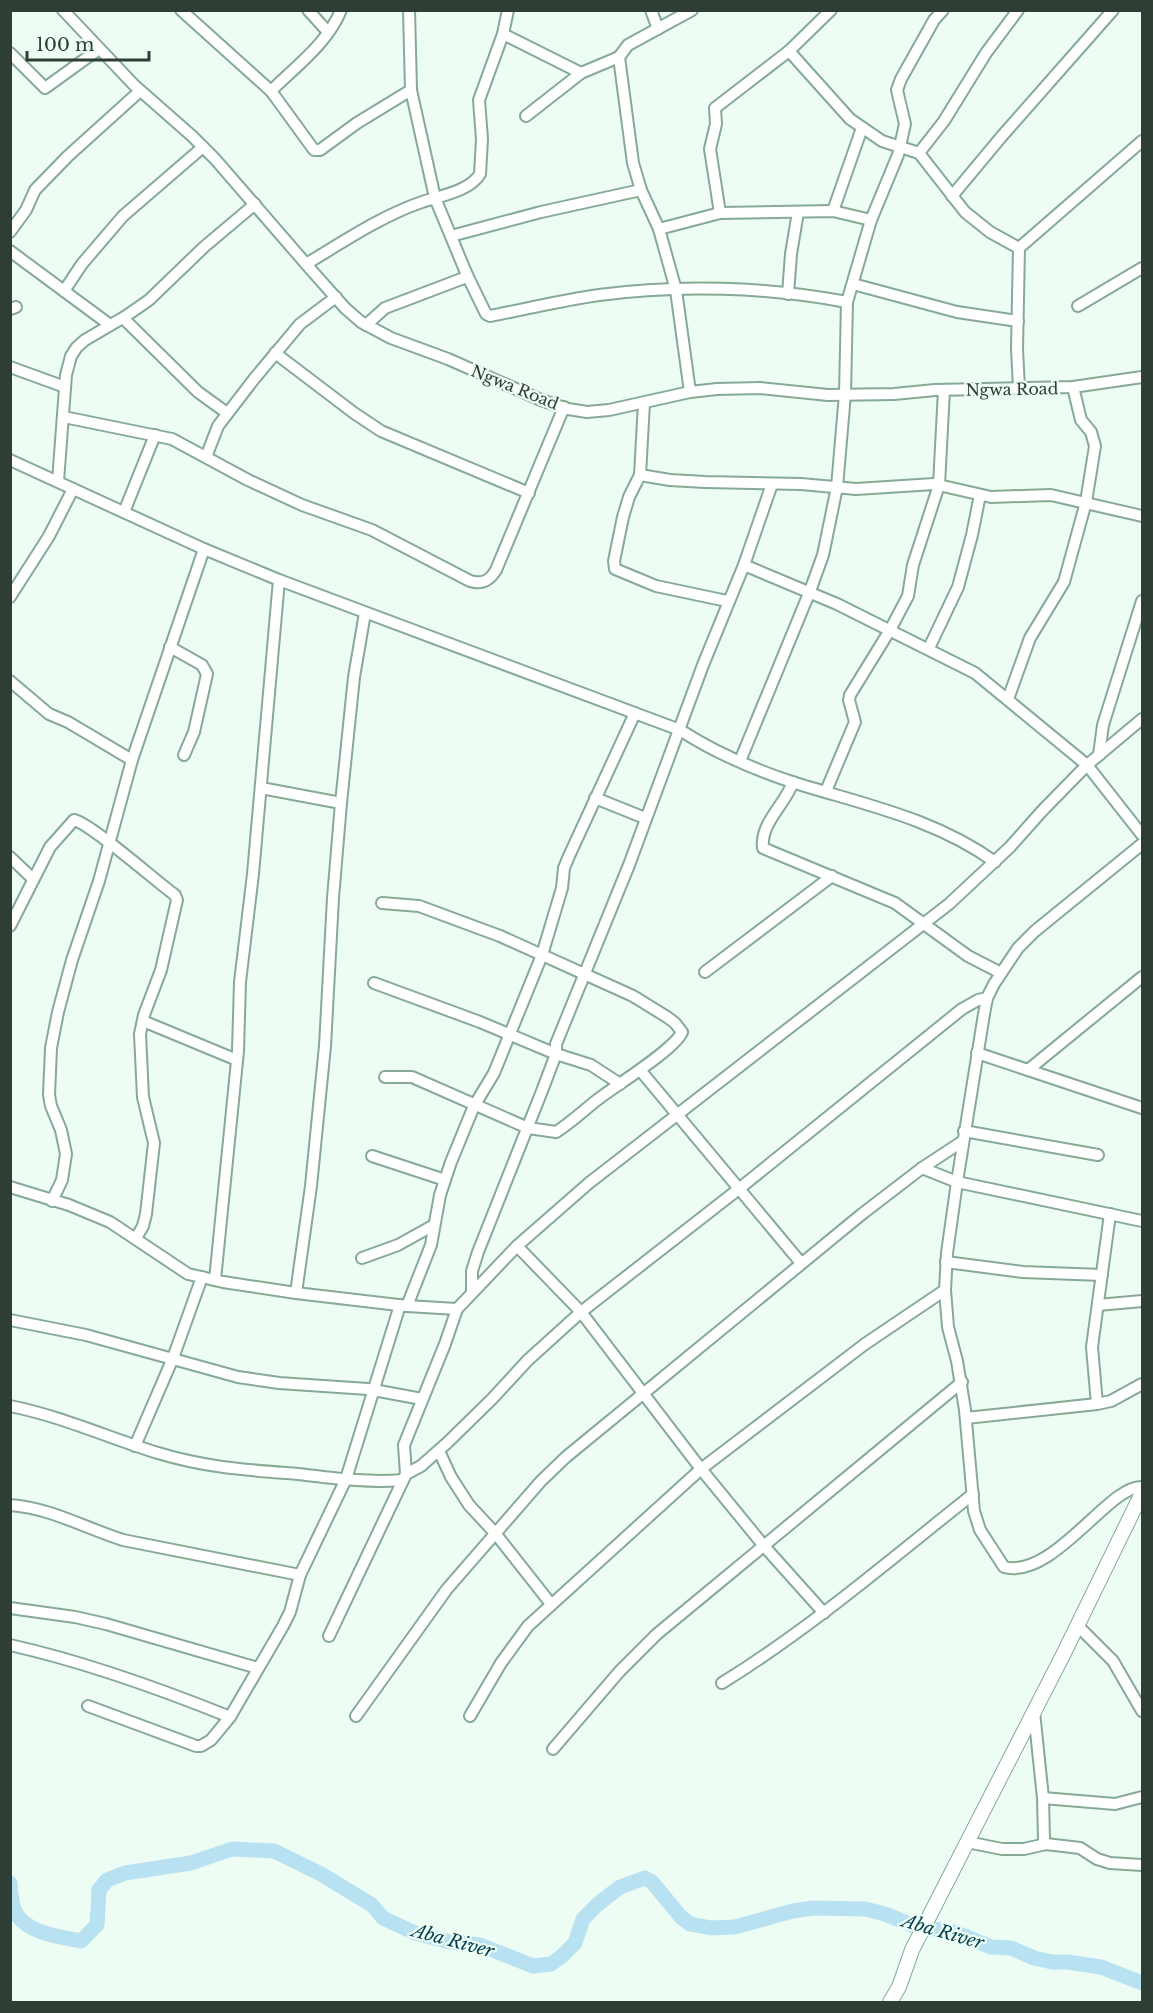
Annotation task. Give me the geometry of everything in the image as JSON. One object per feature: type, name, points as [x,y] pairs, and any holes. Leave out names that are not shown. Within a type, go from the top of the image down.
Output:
[{"type":"street","name":"Ngwa Road","points":[[63,10],[140,91],[203,147],[353,316],[399,341],[448,359],[541,400],[564,407],[599,412],[690,392],[760,388],[828,395],[894,394],[944,390],[1073,387],[1143,377]]},
{"type":"street","points":[[181,10],[270,91],[314,150],[320,150],[357,123],[411,90]]},
{"type":"street","points":[[308,10],[328,32]]},
{"type":"street","points":[[270,91],[317,47],[338,20],[341,10]]},
{"type":"street","points":[[409,10],[411,90],[435,198],[486,314],[490,316],[600,295],[709,288],[788,294],[847,302]]},
{"type":"street","points":[[306,264],[389,216],[471,183],[480,174],[482,139],[479,100],[503,33],[508,10]]},
{"type":"street","points":[[651,10],[658,29]]},
{"type":"street","points":[[526,116],[580,73],[619,57],[628,45],[692,10]]},
{"type":"street","points":[[720,213],[710,149],[716,124],[715,108],[789,51],[831,10]]},
{"type":"street","points":[[740,761],[810,591],[828,535],[837,487],[845,394],[847,302],[871,220],[894,168],[905,124],[897,90],[934,20],[943,10]]},
{"type":"street","points":[[920,153],[948,115],[958,95],[986,53],[1018,10]]},
{"type":"street","points":[[952,196],[1002,135],[1113,10]]},
{"type":"street","points":[[503,33],[580,73]]},
{"type":"street","points":[[10,53],[45,88],[99,48]]},
{"type":"street","points":[[789,51],[830,97],[862,128],[882,141],[920,153],[952,196],[976,222],[1019,248]]},
{"type":"street","points":[[619,57],[633,163],[641,190],[659,229],[676,290],[690,392]]},
{"type":"street","points":[[10,232],[26,210],[35,190],[68,156],[140,91]]},
{"type":"street","points":[[833,211],[862,128]]},
{"type":"street","points":[[1019,388],[1017,372],[1019,248],[1030,236],[1143,141]]},
{"type":"street","points":[[64,291],[82,264],[123,216],[203,147]]},
{"type":"street","points":[[451,236],[541,212],[641,190]]},
{"type":"street","points":[[58,481],[64,417],[64,387],[68,365],[77,347],[149,300],[204,247],[255,204]]},
{"type":"street","points":[[659,229],[720,213],[833,211],[871,220]]},
{"type":"street","points":[[788,294],[791,254],[798,212]]},
{"type":"street","points":[[10,251],[110,325]]},
{"type":"street","points":[[1078,306],[1143,268]]},
{"type":"street","points":[[366,325],[386,308],[467,275]]},
{"type":"street","points":[[853,284],[957,312],[1018,321]]},
{"type":"street","points":[[206,457],[213,438],[227,413],[274,354],[306,319],[336,297]]},
{"type":"street","points":[[123,318],[198,392],[227,413]]},
{"type":"street","points":[[274,354],[381,431],[529,493]]},
{"type":"street","points":[[10,367],[64,387]]},
{"type":"street","points":[[1008,699],[1030,638],[1064,582],[1086,502],[1095,446],[1091,432],[1081,420],[1073,387]]},
{"type":"street","points":[[826,791],[855,722],[849,700],[850,695],[908,596],[913,565],[939,485],[944,390]]},
{"type":"street","points":[[644,403],[640,475],[623,516],[614,561],[615,569],[656,586],[727,601]]},
{"type":"street","points":[[64,417],[172,439],[248,480],[302,505],[372,530],[476,583],[486,581],[492,576],[564,407]]},
{"type":"street","points":[[124,512],[155,435]]},
{"type":"street","points":[[10,460],[204,549],[279,580],[680,730],[708,747],[793,782],[875,805],[929,825],[962,840],[995,862]]},
{"type":"street","points":[[640,475],[705,483],[856,489],[939,485],[980,495],[1008,497],[1042,494],[1143,516]]},
{"type":"street","points":[[472,1293],[472,1271],[478,1252],[556,1054],[556,1044],[583,974],[629,865],[727,601],[744,565],[772,484]]},
{"type":"street","points":[[10,597],[49,536],[73,489]]},
{"type":"street","points":[[928,648],[958,587],[980,495]]},
{"type":"street","points":[[52,1201],[62,1180],[66,1154],[61,1130],[49,1095],[51,1048],[72,960],[110,844],[132,759],[204,549]]},
{"type":"street","points":[[744,565],[810,591],[966,667],[1087,765],[1143,835]]},
{"type":"street","points":[[215,1280],[237,1060],[240,982],[261,788],[279,580]]},
{"type":"street","points":[[1099,755],[1103,725],[1143,601]]},
{"type":"street","points":[[296,1293],[311,1186],[325,1046],[341,803],[354,677],[365,613]]},
{"type":"street","points":[[170,647],[202,665],[207,674],[194,732],[184,755]]},
{"type":"street","points":[[10,681],[49,714],[68,722],[132,759]]},
{"type":"street","points":[[88,1706],[201,1746],[211,1740],[230,1717],[268,1654],[290,1612],[300,1575],[346,1479],[404,1305],[431,1245],[445,1179],[474,1106],[494,1073],[542,955],[562,888],[564,868],[635,713]]},
{"type":"street","points":[[329,1636],[404,1477],[404,1445],[457,1309],[517,1246],[582,1189],[924,924],[995,862],[1087,765],[1143,719]]},
{"type":"street","points":[[793,782],[786,799],[767,825],[762,841],[763,848],[896,903],[968,956],[1001,974]]},
{"type":"street","points":[[261,788],[341,803]]},
{"type":"street","points":[[595,798],[645,818]]},
{"type":"street","points":[[10,926],[50,847],[74,820],[81,822],[110,844],[177,900],[160,970],[143,1021],[140,1046],[142,1097],[153,1135],[154,1152],[146,1214],[143,1226],[136,1238]]},
{"type":"street","points":[[1143,844],[1035,931],[1018,948],[987,998],[957,1182],[946,1262],[945,1290],[948,1327],[962,1382],[974,1511],[980,1530],[1004,1568],[1014,1570],[1032,1565],[1078,1534],[1108,1505],[1125,1493],[1136,1486],[1143,1487]]},
{"type":"street","points":[[10,857],[33,879]]},
{"type":"street","points":[[705,972],[832,876]]},
{"type":"street","points":[[382,903],[409,904],[430,909],[500,936],[643,1001],[667,1017],[680,1029],[681,1036],[640,1070],[556,1132],[528,1128],[412,1077],[385,1077]]},
{"type":"street","points":[[1028,1070],[1143,977]]},
{"type":"street","points":[[374,983],[510,1034],[556,1054],[591,1065],[620,1084]]},
{"type":"street","points":[[10,1406],[37,1411],[135,1446],[197,1464],[226,1469],[370,1482],[404,1477],[439,1451],[528,1360],[581,1312],[740,1188],[962,1009],[987,998]]},
{"type":"street","points":[[143,1021],[237,1060]]},
{"type":"street","points":[[977,1053],[1140,1104]]},
{"type":"street","points":[[640,1070],[801,1263]]},
{"type":"street","points":[[356,1716],[440,1597],[541,1481],[566,1457],[801,1263],[964,1136],[1098,1155]]},
{"type":"street","points":[[372,1156],[445,1179]]},
{"type":"street","points":[[922,1168],[957,1182],[1143,1221]]},
{"type":"street","points":[[10,1187],[102,1218],[188,1274],[296,1293],[457,1309]]},
{"type":"street","points":[[1097,1404],[1092,1347],[1110,1214]]},
{"type":"street","points":[[362,1258],[398,1245],[434,1225]]},
{"type":"street","points":[[517,1246],[581,1312],[701,1469],[764,1546],[824,1613]]},
{"type":"street","points":[[946,1262],[1023,1272],[1102,1275]]},
{"type":"street","points":[[135,1446],[172,1358],[202,1277]]},
{"type":"street","points":[[470,1716],[501,1663],[528,1626],[701,1469],[866,1344],[945,1290]]},
{"type":"street","points":[[1098,1305],[1143,1301]]},
{"type":"street","points":[[10,1320],[86,1335],[139,1351],[248,1378],[279,1383],[374,1390],[422,1399]]},
{"type":"street","points":[[553,1749],[619,1672],[657,1634],[962,1382]]},
{"type":"street","points":[[966,1418],[1097,1404],[1111,1401],[1143,1384]]},
{"type":"street","points":[[439,1451],[459,1490],[469,1504],[551,1604]]},
{"type":"street","points":[[890,2002],[899,1987],[912,1950],[1143,1493]]},
{"type":"street","points":[[722,1683],[770,1654],[972,1494]]},
{"type":"street","points":[[10,1505],[36,1509],[72,1519],[123,1540],[300,1575]]},
{"type":"street","points":[[10,1608],[75,1617],[106,1624],[258,1668]]},
{"type":"street","points":[[1077,1624],[1113,1661],[1143,1711]]},
{"type":"street","points":[[10,1645],[52,1654],[141,1682],[230,1717]]},
{"type":"street","points":[[1034,1712],[1046,1844]]},
{"type":"street","points":[[1043,1798],[1115,1804],[1143,1797]]},
{"type":"street","points":[[967,1842],[1002,1849],[1024,1849],[1046,1844],[1080,1848],[1097,1859],[1110,1863],[1143,1865]]},
{"type":"street","points":[[898,2002],[899,1987]]},
{"type":"waterway","name":"Aba River","points":[[10,1883],[14,1908],[26,1924],[44,1933],[81,1941],[97,1925],[99,1890],[107,1880],[125,1873],[191,1863],[232,1849],[274,1851],[321,1874],[372,1905],[383,1918],[415,1933],[450,1942],[480,1945],[533,1966],[551,1964],[562,1956],[575,1943],[583,1919],[598,1904],[620,1887],[645,1878],[652,1882],[681,1917],[690,1924],[711,1928],[735,1927],[793,1911],[813,1908],[865,1909],[912,1925],[957,1933],[991,1947],[1011,1948],[1034,1958],[1101,1967],[1142,1983]]}]
